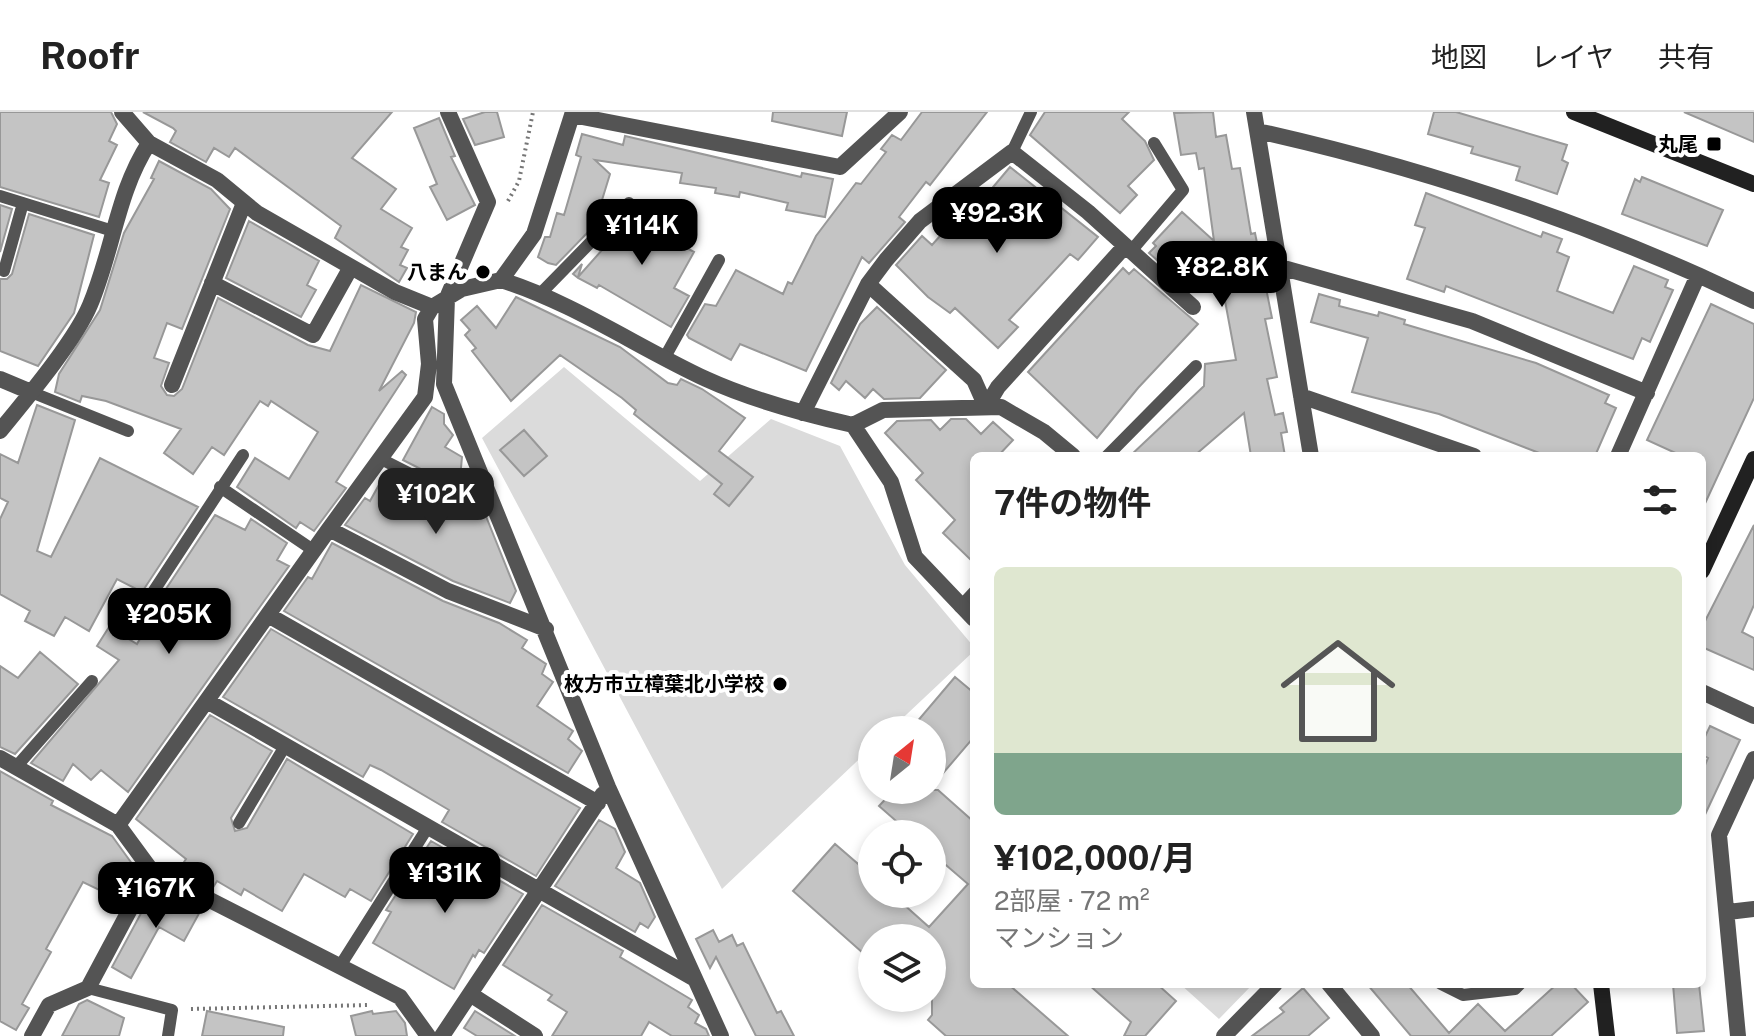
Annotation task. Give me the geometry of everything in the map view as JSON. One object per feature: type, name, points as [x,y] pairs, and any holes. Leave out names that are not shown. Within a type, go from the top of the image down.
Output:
[{"type":"street","points":[[122,112],[149,143],[217,180],[244,203],[395,292],[440,302],[462,289],[501,280],[542,292],[707,380],[803,413],[853,425],[883,410],[1001,407],[1044,432],[1068,452]]},
{"type":"street","points":[[118,825],[425,397],[429,364],[425,319],[440,302],[488,202],[448,112]]},
{"type":"street","points":[[501,280],[534,234],[573,113],[840,167],[900,112]]},
{"type":"street","points":[[1254,112],[1310,452]]},
{"type":"street","points":[[1574,112],[1754,184]]},
{"type":"street","points":[[1258,131],[1391,163],[1521,204],[1698,275],[1754,301]]},
{"type":"street","points":[[0,431],[90,307],[131,170],[149,143]]},
{"type":"street","points":[[803,413],[868,284],[920,221],[1012,152],[1088,212],[1193,307]]},
{"type":"street","points":[[172,385],[244,203]]},
{"type":"street","points":[[986,407],[998,387],[1128,248]]},
{"type":"street","points":[[212,283],[313,335],[351,267]]},
{"type":"street","points":[[1280,267],[1472,321],[1647,393]]},
{"type":"street","points":[[1620,452],[1698,275]]},
{"type":"street","points":[[868,284],[974,380],[986,407]]},
{"type":"street","points":[[440,302],[444,384],[608,787],[721,1036]]},
{"type":"street","points":[[0,379],[31,392]]},
{"type":"street","points":[[1301,396],[1462,452]]},
{"type":"street","points":[[853,425],[891,482],[915,557],[970,616]]},
{"type":"street","points":[[1706,562],[1754,459]]},
{"type":"street","points":[[329,529],[448,591],[546,629]]},
{"type":"street","points":[[268,615],[598,803]]},
{"type":"street","points":[[1706,694],[1754,716]]},
{"type":"street","points":[[207,701],[695,979]]},
{"type":"street","points":[[0,758],[118,825],[151,870],[340,966],[407,1005],[428,1036]]},
{"type":"street","points":[[1738,1036],[1719,835],[1754,759]]},
{"type":"street","points":[[442,1036],[608,787]]},
{"type":"street","points":[[32,1036],[49,1005],[88,988],[151,870]]},
{"type":"street","points":[[1728,912],[1754,909]]},
{"type":"street","points":[[1224,1036],[1271,988]]},
{"type":"street","points":[[1332,988],[1372,1036]]},
{"type":"street","points":[[1601,988],[1607,1036]]},
{"type":"street","points":[[470,994],[535,1036]]},
{"type":"lane","points":[[1012,152],[1031,112]]},
{"type":"lane","points":[[1128,248],[1183,190],[1154,143]]},
{"type":"lane","points":[[0,196],[113,231]]},
{"type":"lane","points":[[4,271],[23,203]]},
{"type":"lane","points":[[542,292],[629,203]]},
{"type":"lane","points":[[665,357],[719,260]]},
{"type":"lane","points":[[1111,452],[1196,366]]},
{"type":"lane","points":[[31,392],[128,431]]},
{"type":"lane","points":[[136,618],[243,455]]},
{"type":"lane","points":[[381,459],[456,497]]},
{"type":"lane","points":[[220,487],[313,550]]},
{"type":"lane","points":[[960,607],[970,596]]},
{"type":"lane","points":[[16,767],[92,681]]},
{"type":"lane","points":[[239,823],[285,746]]},
{"type":"lane","points":[[340,966],[428,827]]},
{"type":"lane","points":[[88,988],[172,1010],[168,1036]]},
{"type":"lane","points":[[1449,988],[1463,995],[1516,988]]},
{"type":"path","points":[[172,1010],[407,1005]]},
{"type":"shaded area","name":"枚方市立樟葉北小学校","points":[[564,367],[700,481],[771,419],[840,446],[905,565],[970,642],[970,655],[905,716],[858,716],[858,760],[722,889],[482,438]]},
{"type":"shaded area","points":[[1184,988],[1249,988],[1219,1019]]},
{"type":"building","points":[[0,112],[111,112],[117,124],[109,141],[117,145],[100,180],[109,183],[99,217],[0,187]]},
{"type":"building","points":[[143,112],[392,112],[352,158],[396,189],[381,209],[412,228],[401,247],[408,250],[400,265],[407,268],[399,282],[335,238],[341,226],[235,148],[229,157],[214,148],[206,162],[170,142],[176,131]]},
{"type":"building","points":[[485,112],[497,112],[504,137],[475,145],[463,119]]},
{"type":"building","points":[[773,112],[847,112],[842,136],[772,121]]},
{"type":"building","points":[[922,112],[987,112],[930,185],[926,182],[899,217],[905,222],[869,263],[862,257],[806,371],[740,344],[731,360],[689,338],[687,335],[705,304],[716,306],[736,270],[783,294],[788,282],[792,284],[816,236],[856,183],[861,184],[886,152],[881,149],[892,135],[901,140]]},
{"type":"building","points":[[1045,112],[1129,112],[1122,119],[1145,141],[1154,160],[1128,186],[1137,195],[1120,213],[1030,135]]},
{"type":"building","points":[[1213,112],[1216,137],[1226,135],[1232,169],[1240,168],[1251,234],[1255,233],[1272,318],[1265,319],[1277,377],[1267,379],[1275,415],[1283,413],[1287,432],[1281,433],[1284,452],[1250,452],[1244,413],[1199,452],[1134,452],[1204,386],[1205,364],[1236,360],[1215,247],[1182,282],[1149,253],[1156,246],[1153,243],[1182,212],[1214,241],[1204,168],[1199,169],[1196,153],[1181,155],[1174,113]]},
{"type":"building","points":[[1434,112],[1456,112],[1567,145],[1562,160],[1568,163],[1557,194],[1516,180],[1520,167],[1471,153],[1473,147],[1428,134]]},
{"type":"building","points":[[1684,112],[1754,112],[1754,142]]},
{"type":"building","points":[[439,118],[455,156],[451,157],[475,205],[447,220],[430,187],[437,184],[414,128]]},
{"type":"building","points":[[582,134],[623,145],[625,136],[801,177],[802,173],[833,179],[825,217],[786,210],[788,203],[740,192],[739,197],[715,193],[716,188],[680,183],[682,173],[595,160],[610,174],[594,226],[556,265],[548,263],[538,257],[545,237],[550,237],[557,213],[564,215],[581,157],[576,155]]},
{"type":"building","points":[[159,161],[211,189],[230,209],[182,329],[167,323],[154,358],[169,363],[161,386],[167,395],[174,396],[182,389],[218,298],[308,345],[330,351],[361,285],[416,312],[414,323],[379,391],[402,371],[406,375],[336,482],[346,488],[314,531],[300,522],[296,528],[237,487],[255,458],[289,479],[318,432],[271,401],[268,406],[260,401],[224,455],[212,447],[193,474],[164,453],[181,429],[106,401],[82,396],[80,402],[55,392],[59,374],[100,310],[124,233],[154,179],[151,178]]},
{"type":"building","points":[[1010,167],[1098,237],[1078,260],[1070,254],[1009,320],[1018,327],[998,348],[955,308],[950,313],[928,297],[896,265],[922,236],[932,245],[972,200],[978,205]]},
{"type":"building","points":[[1642,177],[1723,210],[1707,246],[1622,214],[1635,179],[1640,182]]},
{"type":"building","points":[[1426,193],[1541,237],[1543,232],[1562,239],[1557,252],[1569,257],[1557,291],[1613,313],[1634,266],[1668,280],[1665,287],[1673,290],[1650,342],[1642,338],[1633,359],[1446,286],[1444,292],[1407,279],[1425,228],[1415,225]]},
{"type":"building","points":[[643,204],[664,222],[656,231],[694,252],[674,288],[689,296],[671,327],[599,285],[597,288],[578,278],[573,274],[582,264],[578,277]]},
{"type":"building","points":[[0,205],[12,209],[0,252]]},
{"type":"building","points":[[29,214],[94,235],[74,313],[38,366],[0,351],[0,279],[7,279],[12,274]]},
{"type":"building","points":[[249,221],[319,261],[307,285],[316,290],[301,317],[226,278]]},
{"type":"building","points":[[1123,268],[1129,274],[1134,269],[1198,324],[1138,388],[1097,438],[1028,372]]},
{"type":"building","points":[[1319,294],[1340,300],[1339,306],[1378,316],[1379,312],[1405,320],[1404,324],[1536,363],[1609,395],[1605,403],[1616,408],[1597,452],[1537,452],[1439,414],[1352,392],[1368,338],[1311,322]]},
{"type":"building","points":[[516,297],[620,347],[668,383],[677,385],[681,379],[702,389],[745,418],[719,451],[753,477],[729,506],[714,494],[722,484],[634,414],[636,410],[622,398],[560,355],[511,401],[472,351],[476,348],[465,335],[470,330],[461,320],[477,306],[496,328]]},
{"type":"building","points":[[1711,304],[1754,324],[1754,398],[1706,501],[1706,452],[1673,452],[1647,440]]},
{"type":"building","points":[[877,307],[946,370],[920,398],[884,399],[873,389],[865,398],[846,381],[839,390],[831,383],[860,324]]},
{"type":"building","points":[[37,405],[75,420],[37,551],[51,557],[100,458],[198,507],[142,592],[117,579],[89,631],[65,617],[54,636],[25,621],[30,611],[0,594],[0,519],[8,502],[0,498],[0,454],[18,463]]},
{"type":"building","points":[[432,407],[444,414],[444,424],[453,435],[445,447],[462,457],[461,468],[468,472],[472,483],[465,495],[460,489],[403,460]]},
{"type":"building","points":[[951,419],[966,419],[981,434],[993,422],[1013,440],[1002,452],[970,452],[970,559],[943,533],[955,520],[916,480],[923,473],[885,433],[897,421],[931,420],[940,430]]},
{"type":"building","points":[[524,430],[547,456],[524,476],[500,450]]},
{"type":"building","points":[[386,472],[452,505],[464,500],[483,509],[516,591],[510,603],[453,581],[345,525],[365,498],[370,501]]},
{"type":"building","points":[[215,515],[245,530],[251,519],[287,543],[277,560],[289,566],[128,792],[101,770],[91,780],[73,764],[63,781],[31,763],[119,660],[97,646],[109,627],[137,644],[161,602],[158,601]]},
{"type":"building","points":[[1754,525],[1754,605],[1742,632],[1754,638],[1754,670],[1706,649],[1706,619]]},
{"type":"building","points":[[332,543],[443,601],[499,623],[527,640],[522,648],[546,664],[542,674],[553,682],[537,706],[573,731],[568,739],[582,751],[568,773],[284,611],[308,577],[312,579]]},
{"type":"building","points":[[271,629],[580,808],[536,876],[442,822],[449,810],[381,770],[370,765],[363,777],[223,697]]},
{"type":"building","points":[[40,652],[78,684],[15,754],[0,747],[0,666],[18,678]]},
{"type":"building","points":[[955,677],[970,690],[970,742],[946,770],[946,716],[922,716]]},
{"type":"building","points":[[210,715],[272,751],[231,818],[235,831],[247,828],[287,759],[413,834],[371,901],[350,889],[345,897],[304,874],[282,911],[244,889],[241,895],[217,881],[212,889],[179,872],[196,878],[198,875],[184,862],[186,859],[136,819]]},
{"type":"building","points":[[1710,726],[1740,740],[1706,812],[1708,758],[1706,734]]},
{"type":"building","points":[[0,771],[53,801],[51,805],[112,836],[133,865],[118,899],[83,882],[46,949],[51,952],[22,1004],[29,1008],[16,1030],[0,1021]]},
{"type":"building","points":[[946,797],[970,818],[970,988],[1013,988],[1068,1036],[946,1036],[928,1020],[932,1012],[946,1012],[946,924],[932,924],[968,884],[946,865],[946,820],[895,820],[879,806],[881,804],[946,804]]},
{"type":"building","points":[[599,820],[615,829],[625,852],[616,868],[640,883],[655,917],[648,928],[640,923],[635,932],[555,886]]},
{"type":"building","points":[[431,841],[523,894],[484,953],[479,950],[475,957],[473,955],[454,989],[373,943],[391,912],[386,910]]},
{"type":"building","points":[[835,844],[858,864],[858,908],[908,908],[926,924],[858,924],[858,949],[793,891]]},
{"type":"building","points":[[168,891],[202,908],[184,941],[159,927],[131,978],[112,967],[146,904],[158,910]]},
{"type":"building","points":[[542,905],[623,951],[620,957],[692,1000],[688,1007],[699,1015],[695,1023],[706,1029],[709,1036],[672,1036],[649,1022],[641,1036],[552,1036],[567,1012],[548,1000],[552,995],[503,965]]},
{"type":"building","points":[[713,930],[719,942],[732,935],[737,946],[743,943],[777,1013],[781,1011],[794,1036],[756,1036],[716,957],[710,968],[696,939]]},
{"type":"building","points":[[1093,988],[1161,988],[1176,1001],[1145,1036],[1124,1036],[1131,1022]]},
{"type":"building","points":[[1303,988],[1329,1018],[1308,1036],[1252,1036],[1284,1012],[1280,1008]]},
{"type":"building","points":[[1370,988],[1410,988],[1449,1033],[1478,1004],[1505,1031],[1553,988],[1575,988],[1588,1002],[1551,1036],[1411,1036]]},
{"type":"building","points":[[1673,988],[1699,988],[1704,1031],[1677,1033]]},
{"type":"building","points":[[87,1000],[124,1018],[119,1036],[62,1036],[79,1004]]},
{"type":"building","points":[[207,1011],[284,1027],[283,1036],[202,1036]]},
{"type":"building","points":[[372,1011],[373,1014],[396,1011],[405,1023],[407,1036],[356,1036],[351,1016]]},
{"type":"building","points":[[475,1011],[515,1036],[477,1036],[464,1028]]},
{"type":"place","name":"丸尾","points":[[1714,144]]},
{"type":"place","name":"八まん","points":[[483,272]]},
{"type":"place","name":"枚方市立樟葉北小学校","points":[[780,684]]}]
